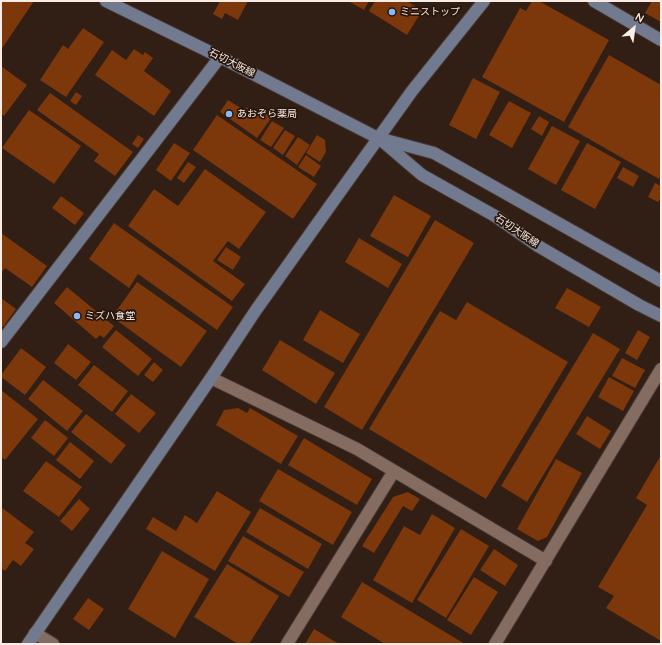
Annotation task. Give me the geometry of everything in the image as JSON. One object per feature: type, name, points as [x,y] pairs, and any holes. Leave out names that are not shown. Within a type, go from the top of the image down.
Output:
[{"type":"street","name":"石切大阪線","points":[[106,1],[378,138],[434,153],[661,281]]},
{"type":"street","points":[[28,644],[256,310],[417,85],[484,1]]},
{"type":"street","points":[[594,1],[661,40]]},
{"type":"street","points":[[1,342],[220,58]]},
{"type":"street","name":"石切大阪線","points":[[378,138],[422,175],[495,216],[538,246],[639,305],[661,316]]},
{"type":"street","points":[[495,644],[661,369]]},
{"type":"street","points":[[211,378],[357,448],[546,561]]},
{"type":"street","points":[[287,644],[394,471]]},
{"type":"street","points":[[36,633],[53,644]]},
{"type":"building","points":[[1,1],[34,1],[1,50]]},
{"type":"building","points":[[220,1],[248,1],[238,20],[225,13],[222,19],[213,14]]},
{"type":"building","points":[[348,1],[369,1],[364,10]]},
{"type":"building","points":[[375,1],[407,1],[422,11],[407,35],[369,11]]},
{"type":"building","points":[[532,1],[539,1],[609,40],[564,122],[482,77],[520,8],[526,11]]},
{"type":"building","points":[[652,1],[661,1],[661,22],[645,13]]},
{"type":"building","points":[[83,28],[104,42],[66,97],[40,80],[63,45],[68,49]]},
{"type":"building","points":[[134,49],[143,55],[145,52],[153,58],[144,71],[171,91],[154,116],[95,75],[112,50],[126,60]]},
{"type":"building","points":[[609,55],[661,85],[661,175],[659,179],[568,127]]},
{"type":"building","points":[[1,66],[27,85],[4,116],[1,114]]},
{"type":"building","points":[[473,78],[500,92],[476,139],[449,125]]},
{"type":"building","points":[[76,92],[82,96],[76,105],[70,101]]},
{"type":"building","points":[[50,93],[133,152],[115,176],[94,161],[99,154],[37,110]]},
{"type":"building","points":[[228,100],[244,110],[246,107],[256,114],[260,109],[272,117],[257,138],[220,112]]},
{"type":"building","points":[[509,101],[531,113],[512,148],[489,135]]},
{"type":"building","points":[[29,110],[81,146],[54,184],[2,148]]},
{"type":"building","points":[[217,115],[317,184],[293,219],[193,150]]},
{"type":"building","points":[[539,116],[549,122],[542,136],[531,129]]},
{"type":"building","points":[[272,121],[284,128],[271,147],[260,140]]},
{"type":"building","points":[[552,126],[580,141],[556,185],[528,169]]},
{"type":"building","points":[[285,130],[295,136],[283,155],[273,148]]},
{"type":"building","points":[[138,135],[144,139],[138,148],[132,144]]},
{"type":"building","points":[[317,135],[325,140],[326,152],[320,162],[306,153]]},
{"type":"building","points":[[298,137],[310,145],[297,165],[285,156]]},
{"type":"building","points":[[174,143],[190,153],[171,181],[156,170]]},
{"type":"building","points":[[587,143],[621,162],[595,209],[561,190]]},
{"type":"building","points":[[306,155],[321,166],[314,177],[298,167]]},
{"type":"building","points":[[188,162],[196,167],[184,183],[177,178]]},
{"type":"building","points":[[623,167],[639,176],[633,187],[617,178]]},
{"type":"building","points":[[205,169],[266,212],[239,249],[228,241],[213,261],[245,284],[232,301],[128,226],[154,189],[178,206]]},
{"type":"building","points":[[655,183],[661,186],[661,198],[658,202],[648,197]]},
{"type":"building","points":[[394,195],[431,216],[408,257],[370,236]]},
{"type":"building","points":[[61,196],[84,213],[75,225],[52,208]]},
{"type":"building","points":[[435,220],[474,243],[362,430],[324,407]]},
{"type":"building","points":[[114,223],[233,307],[217,330],[138,274],[129,288],[89,259]]},
{"type":"building","points":[[1,233],[47,266],[32,287],[5,268],[1,273]]},
{"type":"building","points":[[359,238],[402,264],[388,288],[345,262]]},
{"type":"building","points":[[226,247],[241,257],[233,270],[217,260]]},
{"type":"building","points":[[137,282],[207,331],[181,367],[112,317]]},
{"type":"building","points":[[67,287],[114,326],[104,338],[100,335],[96,339],[54,303]]},
{"type":"building","points":[[567,288],[601,307],[589,327],[555,308]]},
{"type":"building","points":[[1,298],[16,309],[3,327],[1,326]]},
{"type":"building","points":[[467,302],[568,362],[486,499],[369,429],[440,311],[456,320]]},
{"type":"building","points":[[320,310],[360,334],[343,363],[303,340]]},
{"type":"building","points":[[116,330],[152,359],[138,376],[102,347]]},
{"type":"building","points":[[638,330],[650,337],[637,360],[625,353]]},
{"type":"building","points":[[593,333],[620,349],[527,502],[501,486]]},
{"type":"building","points":[[280,340],[335,373],[316,404],[262,370]]},
{"type":"building","points":[[68,344],[91,362],[76,380],[54,363]]},
{"type":"building","points":[[21,348],[46,367],[25,395],[1,377]]},
{"type":"building","points":[[622,358],[645,370],[635,388],[612,376]]},
{"type":"building","points":[[154,362],[163,370],[153,382],[144,375]]},
{"type":"building","points":[[94,365],[128,391],[112,412],[78,385]]},
{"type":"building","points":[[609,377],[634,391],[623,411],[598,397]]},
{"type":"building","points":[[43,380],[83,411],[67,431],[28,399]]},
{"type":"building","points":[[1,390],[38,419],[5,460],[1,457]]},
{"type":"building","points":[[131,394],[156,413],[139,433],[115,414]]},
{"type":"building","points":[[238,408],[247,413],[250,408],[298,436],[281,464],[216,425],[224,410]]},
{"type":"building","points":[[86,414],[126,445],[111,464],[71,432]]},
{"type":"building","points":[[587,416],[611,431],[600,449],[576,434]]},
{"type":"building","points":[[45,420],[68,438],[54,456],[31,438]]},
{"type":"building","points":[[304,438],[372,479],[357,505],[288,465]]},
{"type":"building","points":[[70,442],[94,461],[80,479],[56,460]]},
{"type":"building","points":[[661,455],[661,641],[606,608],[614,596],[598,587],[647,505],[636,498]]},
{"type":"building","points":[[556,459],[582,473],[547,537],[538,541],[517,529]]},
{"type":"building","points":[[46,461],[82,487],[59,517],[23,491]]},
{"type":"building","points":[[278,469],[352,512],[333,545],[259,501]]},
{"type":"building","points":[[217,491],[251,512],[215,571],[146,529],[153,517],[176,531],[185,515],[197,523]]},
{"type":"building","points":[[408,492],[420,499],[412,511],[403,506],[374,553],[362,546],[393,497]]},
{"type":"building","points":[[79,499],[90,509],[72,531],[60,521]]},
{"type":"building","points":[[1,507],[34,532],[25,543],[34,549],[21,566],[13,560],[5,571],[1,568]]},
{"type":"building","points":[[260,508],[322,544],[308,569],[246,532]]},
{"type":"building","points":[[432,514],[455,528],[412,603],[373,580],[404,526],[420,535]]},
{"type":"building","points":[[461,529],[489,546],[446,618],[417,600]]},
{"type":"building","points":[[243,536],[304,572],[289,597],[228,561]]},
{"type":"building","points":[[494,549],[518,565],[505,586],[480,570]]},
{"type":"building","points":[[162,551],[209,579],[175,638],[128,609]]},
{"type":"building","points":[[227,564],[279,596],[249,644],[238,644],[194,617]]},
{"type":"building","points":[[474,577],[498,592],[471,635],[447,620]]},
{"type":"building","points":[[362,582],[465,644],[385,644],[341,617]]},
{"type":"building","points":[[88,598],[104,609],[89,630],[73,619]]},
{"type":"building","points":[[314,629],[339,644],[305,644]]},
{"type":"place","name":"ミニストップ","points":[[392,12]]},
{"type":"place","name":"あおぞら薬局","points":[[229,114]]},
{"type":"place","name":"ミズハ食堂","points":[[77,316]]}]
